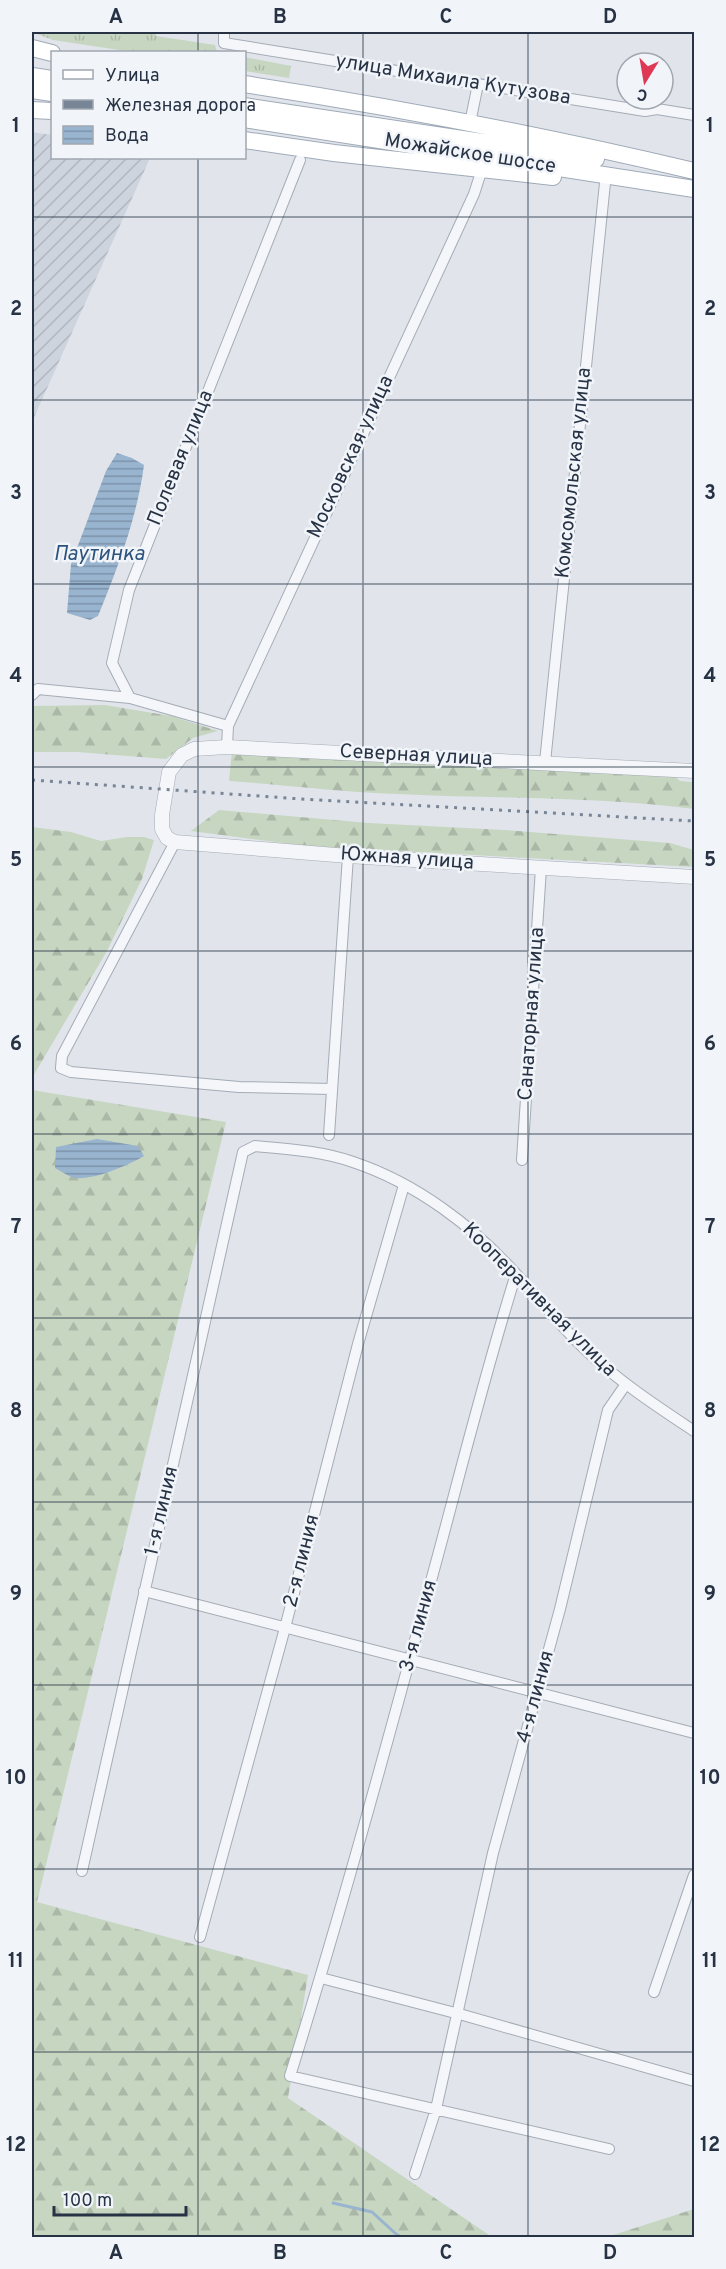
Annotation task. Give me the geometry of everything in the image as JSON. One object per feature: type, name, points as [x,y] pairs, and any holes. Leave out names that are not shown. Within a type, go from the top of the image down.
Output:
[{"type":"main road","points":[[32,48],[51,53]]},
{"type":"main road","points":[[32,76],[51,79]]},
{"type":"main road","points":[[246,84],[337,98],[470,123],[609,151],[694,172]]},
{"type":"main road","points":[[32,90],[51,93]]},
{"type":"main road","name":"Можайское шоссе","points":[[246,105],[694,172]]},
{"type":"main road","points":[[32,110],[51,111]]},
{"type":"main road","name":"Можайское шоссе","points":[[246,119],[694,191]]},
{"type":"main road","points":[[246,140],[334,153],[694,191]]},
{"type":"street","name":"улица Михаила Кутузова","points":[[224,32],[224,43],[645,111],[657,109],[694,115]]},
{"type":"street","points":[[470,123],[478,84]]},
{"type":"street","name":"Полевая улица","points":[[130,698],[112,663],[129,590],[300,160]]},
{"type":"street","name":"Московская улица","points":[[227,747],[228,726],[474,194],[482,169]]},
{"type":"street","name":"Комсомольская улица","points":[[545,762],[605,183]]},
{"type":"street","points":[[32,695],[38,689],[130,698],[228,726]]},
{"type":"street","name":"Северная улица","points":[[175,842],[167,838],[162,829],[169,772],[182,755],[195,749],[227,747],[694,771]]},
{"type":"street","points":[[175,842],[62,1056],[61,1068],[71,1072],[239,1087],[332,1089]]},
{"type":"street","name":"Южная улица","points":[[175,842],[348,856],[694,877]]},
{"type":"street","points":[[329,1135],[348,856]]},
{"type":"street","name":"Санаторная улица","points":[[522,1160],[542,868]]},
{"type":"street","name":"Кооперативная улица","points":[[243,1152],[255,1146],[327,1154],[355,1162],[404,1185],[451,1214],[516,1274],[562,1327],[626,1384],[694,1431]]},
{"type":"street","name":"1-я линия","points":[[82,1870],[243,1152]]},
{"type":"street","name":"2-я линия","points":[[200,1937],[285,1628],[358,1344],[404,1185]]},
{"type":"street","name":"3-я линия","points":[[436,2109],[290,2076],[321,1978],[410,1660],[492,1351],[516,1274]]},
{"type":"street","name":"4-я линия","points":[[415,2174],[436,2109],[493,1853],[560,1609],[608,1410],[626,1384]]},
{"type":"street","points":[[144,1592],[694,1733]]},
{"type":"street","points":[[654,1992],[694,1875]]},
{"type":"street","points":[[321,1978],[456,2013],[694,2081]]},
{"type":"street","points":[[436,2109],[609,2149]]},
{"type":"shaded area","points":[[32,132],[51,135],[51,159],[150,159],[32,422]]},
{"type":"green space","points":[[32,32],[156,32],[156,36],[215,45],[217,51],[125,51],[53,40]]},
{"type":"green space","points":[[246,57],[291,66],[289,78],[246,71]]},
{"type":"green space","points":[[105,705],[171,716],[218,731],[193,738],[166,759],[77,752],[32,752],[32,706]]},
{"type":"green space","points":[[232,750],[672,774],[680,781],[692,782],[694,809],[583,800],[377,793],[229,781]]},
{"type":"green space","points":[[219,810],[369,823],[505,830],[670,843],[694,850],[694,867],[307,846],[191,831]]},
{"type":"green space","points":[[32,827],[71,832],[101,841],[127,837],[144,837],[154,840],[142,879],[107,951],[32,1078]]},
{"type":"green space","points":[[32,1090],[226,1122],[37,1902],[308,1975],[288,2098],[492,2237],[32,2237]]},
{"type":"green space","points":[[694,2209],[694,2237],[607,2237]]},
{"type":"water","name":"Паутинка","points":[[117,453],[144,465],[141,485],[132,523],[113,579],[98,616],[90,620],[67,613],[71,564],[106,471]]},
{"type":"water","points":[[97,1139],[138,1146],[144,1156],[129,1164],[92,1177],[73,1177],[55,1168],[56,1147]]},
{"type":"waterway","points":[[333,2203],[372,2212],[403,2238]]},
{"type":"railway","points":[[32,780],[301,799],[694,821]]}]
